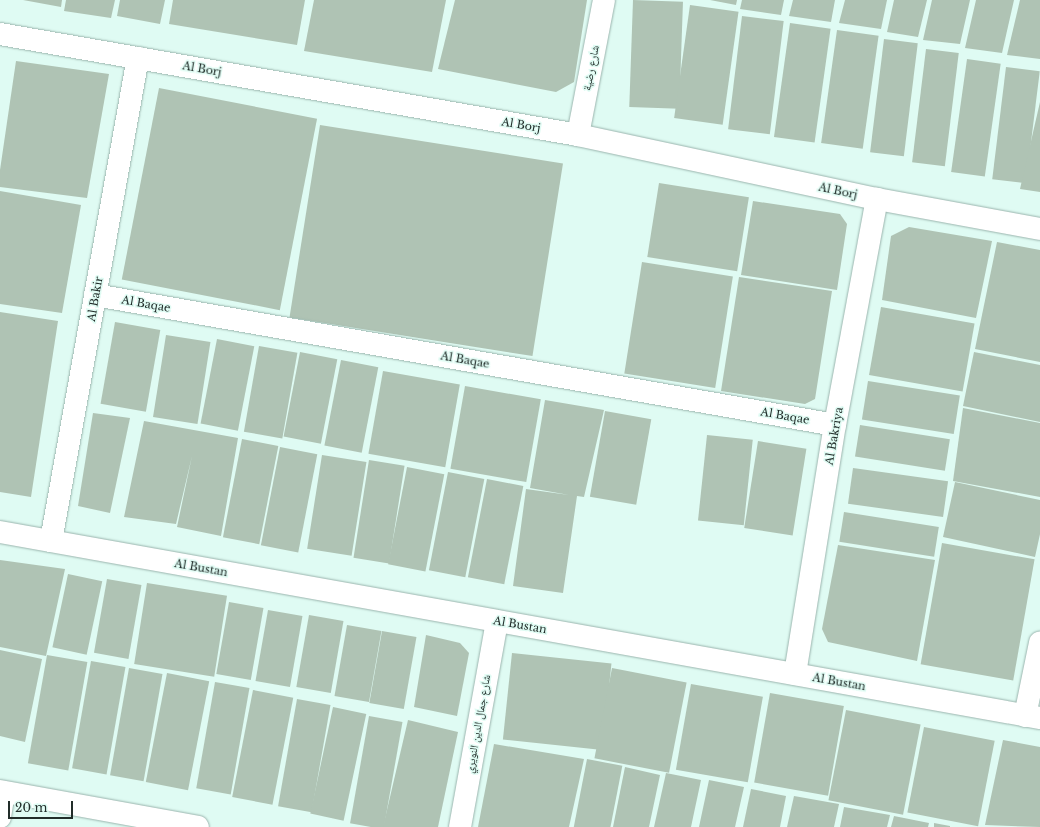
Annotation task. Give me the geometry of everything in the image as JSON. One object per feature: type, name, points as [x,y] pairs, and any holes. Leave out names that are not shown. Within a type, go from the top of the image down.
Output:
[{"type":"street","name":"شارع رضية","points":[[578,135],[604,0]]},
{"type":"street","name":"Al Borj","points":[[0,34],[578,135],[877,199],[1040,229]]},
{"type":"street","name":"Al Bakir","points":[[51,541],[138,58]]},
{"type":"street","name":"Al Bakriya","points":[[795,674],[835,425],[877,199]]},
{"type":"street","name":"Al Baqae","points":[[96,295],[835,425]]},
{"type":"street","name":"Al Bustan","points":[[0,532],[1032,717]]},
{"type":"street","name":"شارع جمال الدين النويري","points":[[460,827],[497,621]]},
{"type":"street","points":[[1032,717],[1040,643]]},
{"type":"street","points":[[0,817],[2,791],[198,827]]},
{"type":"building","points":[[23,0],[62,0],[61,7]]},
{"type":"building","points":[[66,0],[115,0],[111,18],[64,11]]},
{"type":"building","points":[[120,0],[165,0],[160,24],[117,16]]},
{"type":"building","points":[[173,0],[305,0],[297,45],[169,24]]},
{"type":"building","points":[[314,0],[446,0],[432,72],[304,51]]},
{"type":"building","points":[[455,0],[587,0],[574,82],[556,92],[438,69]]},
{"type":"building","points":[[633,0],[683,2],[679,109],[629,107]]},
{"type":"building","points":[[710,0],[737,0],[736,5]]},
{"type":"building","points":[[742,0],[784,0],[781,15],[740,9]]},
{"type":"building","points":[[793,0],[835,0],[831,22],[789,16]]},
{"type":"building","points":[[845,0],[887,0],[881,29],[839,23]]},
{"type":"building","points":[[894,0],[927,0],[918,37],[887,32]]},
{"type":"building","points":[[932,0],[970,0],[960,44],[923,40]]},
{"type":"building","points":[[976,0],[1014,0],[1002,53],[965,48]]},
{"type":"building","points":[[1020,0],[1040,0],[1040,59],[1007,55]]},
{"type":"building","points":[[690,5],[739,12],[723,125],[674,118]]},
{"type":"building","points":[[742,16],[784,21],[770,134],[728,129]]},
{"type":"building","points":[[790,23],[831,29],[815,143],[774,137]]},
{"type":"building","points":[[837,30],[879,36],[863,149],[821,143]]},
{"type":"building","points":[[884,39],[918,43],[904,156],[870,152]]},
{"type":"building","points":[[926,49],[959,53],[945,166],[912,162]]},
{"type":"building","points":[[967,59],[1001,64],[985,177],[951,172]]},
{"type":"building","points":[[16,61],[109,74],[87,198],[0,187],[0,170]]},
{"type":"building","points":[[1006,67],[1040,71],[1026,183],[992,179]]},
{"type":"building","points":[[159,88],[317,119],[280,310],[122,279]]},
{"type":"building","points":[[1040,102],[1040,192],[1020,189]]},
{"type":"building","points":[[320,125],[563,163],[532,356],[289,318]]},
{"type":"building","points":[[659,183],[749,197],[737,271],[647,257]]},
{"type":"building","points":[[0,191],[81,205],[62,313],[0,304]]},
{"type":"building","points":[[753,201],[840,214],[847,224],[837,290],[741,275]]},
{"type":"building","points":[[909,227],[992,241],[976,318],[882,300],[891,236]]},
{"type":"building","points":[[997,242],[1040,250],[1040,362],[975,349]]},
{"type":"building","points":[[642,262],[733,276],[715,388],[624,374]]},
{"type":"building","points":[[739,277],[832,291],[815,399],[805,404],[721,391]]},
{"type":"building","points":[[881,307],[975,323],[963,391],[869,375]]},
{"type":"building","points":[[0,312],[58,321],[31,497],[0,492]]},
{"type":"building","points":[[115,322],[160,330],[146,412],[101,404]]},
{"type":"building","points":[[166,335],[210,342],[197,424],[153,417]]},
{"type":"building","points":[[217,339],[254,346],[238,431],[201,423]]},
{"type":"building","points":[[259,346],[297,353],[282,438],[244,432]]},
{"type":"building","points":[[300,352],[337,359],[321,444],[284,436]]},
{"type":"building","points":[[974,352],[1040,365],[1040,422],[963,406]]},
{"type":"building","points":[[341,360],[378,367],[362,453],[324,445]]},
{"type":"building","points":[[383,371],[460,385],[445,467],[368,454]]},
{"type":"building","points":[[868,381],[960,396],[954,434],[862,420]]},
{"type":"building","points":[[465,386],[541,399],[526,482],[450,469]]},
{"type":"building","points":[[545,400],[604,410],[584,497],[577,496],[563,593],[513,586],[526,489],[569,495],[530,488]]},
{"type":"building","points":[[963,408],[1040,423],[1040,497],[953,481]]},
{"type":"building","points":[[605,411],[651,419],[636,505],[590,497]]},
{"type":"building","points":[[93,413],[130,418],[110,513],[78,506]]},
{"type":"building","points":[[144,421],[238,438],[221,536],[177,527],[192,456],[176,524],[124,517]]},
{"type":"building","points":[[860,425],[950,439],[945,471],[855,457]]},
{"type":"building","points":[[707,435],[753,440],[744,525],[698,521]]},
{"type":"building","points":[[242,439],[278,446],[259,544],[223,537]]},
{"type":"building","points":[[758,441],[806,449],[793,536],[744,528]]},
{"type":"building","points":[[280,447],[317,454],[298,552],[261,545]]},
{"type":"building","points":[[322,455],[366,462],[352,556],[307,549]]},
{"type":"building","points":[[369,460],[405,466],[389,563],[354,558]]},
{"type":"building","points":[[407,467],[444,474],[425,571],[388,564]]},
{"type":"building","points":[[853,468],[948,481],[943,517],[848,504]]},
{"type":"building","points":[[448,472],[484,479],[465,577],[429,570]]},
{"type":"building","points":[[487,479],[523,486],[504,584],[468,577]]},
{"type":"building","points":[[955,482],[1040,500],[1040,534],[1035,557],[943,537]]},
{"type":"building","points":[[844,512],[939,527],[934,557],[839,542]]},
{"type":"building","points":[[942,543],[1035,559],[1013,680],[921,664]]},
{"type":"building","points":[[838,545],[935,560],[917,661],[828,642],[822,629]]},
{"type":"building","points":[[0,560],[65,569],[46,656],[0,647]]},
{"type":"building","points":[[68,574],[102,581],[87,655],[52,647]]},
{"type":"building","points":[[107,579],[141,585],[128,659],[94,653]]},
{"type":"building","points":[[147,583],[227,596],[214,677],[134,664]]},
{"type":"building","points":[[229,602],[263,608],[251,680],[216,674]]},
{"type":"building","points":[[268,610],[302,616],[290,687],[255,681]]},
{"type":"building","points":[[309,615],[343,621],[331,693],[296,687]]},
{"type":"building","points":[[347,625],[381,631],[369,702],[334,696]]},
{"type":"building","points":[[382,631],[416,637],[404,709],[369,703]]},
{"type":"building","points":[[426,635],[460,643],[469,653],[457,716],[414,707]]},
{"type":"building","points":[[0,650],[42,659],[25,742],[0,736]]},
{"type":"building","points":[[512,653],[611,663],[602,750],[503,740]]},
{"type":"building","points":[[47,655],[87,662],[68,770],[28,763]]},
{"type":"building","points":[[91,661],[125,667],[107,774],[72,768]]},
{"type":"building","points":[[129,668],[162,674],[144,781],[110,775]]},
{"type":"building","points":[[612,668],[687,683],[669,773],[594,758]]},
{"type":"building","points":[[167,673],[209,681],[188,790],[146,782]]},
{"type":"building","points":[[215,682],[249,688],[231,794],[196,788]]},
{"type":"building","points":[[691,684],[763,697],[748,782],[676,770]]},
{"type":"building","points":[[253,690],[293,698],[272,805],[232,797]]},
{"type":"building","points":[[770,693],[844,706],[828,796],[754,783]]},
{"type":"building","points":[[297,699],[330,705],[312,812],[278,806]]},
{"type":"building","points":[[333,707],[366,714],[344,821],[310,814]]},
{"type":"building","points":[[846,710],[921,725],[903,815],[828,800]]},
{"type":"building","points":[[369,716],[402,722],[384,827],[371,827],[350,823]]},
{"type":"building","points":[[408,720],[458,732],[438,827],[383,827]]},
{"type":"building","points":[[924,727],[995,741],[978,826],[907,812]]},
{"type":"building","points":[[1003,740],[1040,747],[1040,827],[985,825]]},
{"type":"building","points":[[494,744],[584,759],[569,827],[478,827]]},
{"type":"building","points":[[587,759],[622,766],[610,827],[574,827]]},
{"type":"building","points":[[625,767],[660,775],[649,827],[613,827]]},
{"type":"building","points":[[666,773],[701,780],[691,827],[654,827]]},
{"type":"building","points":[[709,780],[744,787],[735,827],[699,827]]},
{"type":"building","points":[[751,789],[786,796],[780,827],[743,827]]},
{"type":"building","points":[[794,796],[839,804],[834,827],[787,827]]},
{"type":"building","points":[[844,807],[890,815],[887,827],[840,827]]},
{"type":"building","points":[[894,816],[929,823],[928,827],[891,827]]},
{"type":"building","points":[[934,823],[950,826],[950,827],[934,827]]}]
